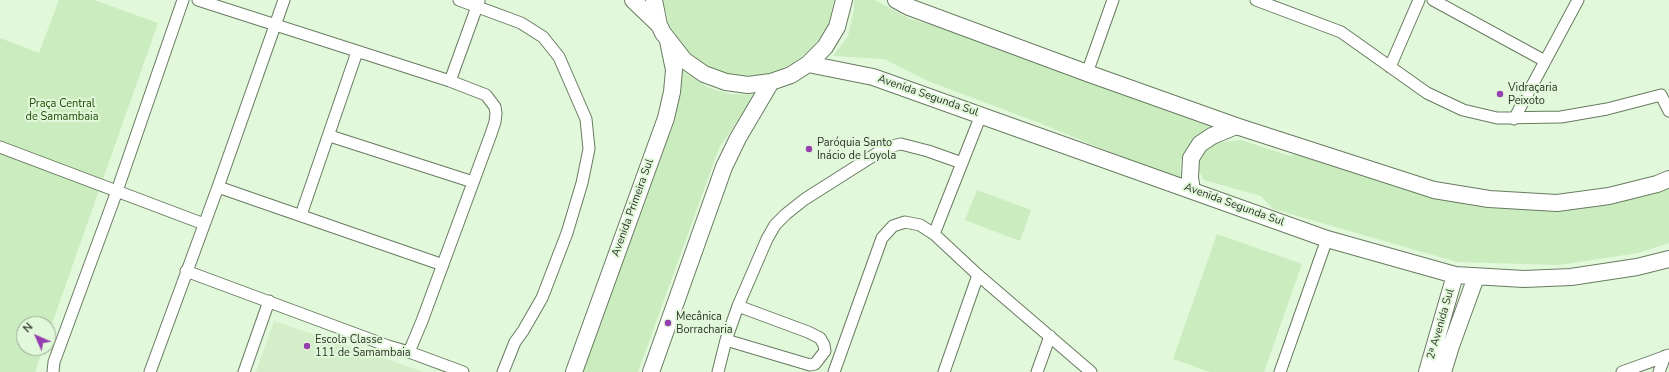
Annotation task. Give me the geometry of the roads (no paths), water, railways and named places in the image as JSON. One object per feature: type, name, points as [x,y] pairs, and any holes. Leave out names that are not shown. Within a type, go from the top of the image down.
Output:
[{"type":"main road","points":[[633,0],[659,25],[668,41],[684,60],[704,74],[726,82],[748,85],[771,82],[791,75],[808,64],[825,47],[837,27],[844,0]]},
{"type":"main road","points":[[654,0],[659,25]]},
{"type":"main road","points":[[896,0],[909,7],[1087,73],[1236,126],[1434,190],[1489,199],[1557,203],[1609,196],[1657,184],[1669,179]]},
{"type":"main road","name":"Avenida Primeira Sul","points":[[574,372],[666,118],[672,92],[674,70],[668,41]]},
{"type":"main road","name":"Avenida Segunda Sul","points":[[808,64],[873,77],[1327,239],[1455,275],[1524,279],[1571,277],[1637,267],[1669,259]]},
{"type":"main road","points":[[651,372],[724,167],[738,138],[771,82]]},
{"type":"main road","points":[[1192,190],[1190,178],[1191,158],[1200,144],[1212,136],[1236,126]]},
{"type":"main road","name":"2ᵃ Avenida Sul","points":[[1427,372],[1455,275]]},
{"type":"main road","name":"2ᵃ Avenida Sul","points":[[1443,372],[1476,277]]},
{"type":"street","points":[[54,372],[54,362],[117,191],[183,0]]},
{"type":"street","points":[[198,0],[450,81],[486,95],[495,107],[495,122],[443,265],[408,352]]},
{"type":"street","points":[[150,372],[218,187],[284,0]]},
{"type":"street","points":[[459,0],[478,3],[521,23],[543,36],[559,57],[586,119],[589,149],[580,190],[567,233],[542,298],[515,342],[503,372]]},
{"type":"street","points":[[1087,73],[1113,0]]},
{"type":"street","points":[[1390,67],[1419,0]]},
{"type":"street","points":[[1433,0],[1545,61]]},
{"type":"street","points":[[1514,119],[1578,0]]},
{"type":"street","points":[[1259,1],[1341,32],[1427,93],[1458,108],[1497,118],[1561,118],[1607,109],[1661,95],[1669,111]]},
{"type":"street","points":[[450,81],[478,3]]},
{"type":"street","points":[[301,215],[330,136],[357,52]]},
{"type":"street","points":[[934,234],[981,115]]},
{"type":"street","points":[[330,136],[473,182]]},
{"type":"street","points":[[718,372],[726,340],[738,306],[767,239],[775,225],[786,214],[805,199],[887,148],[901,144],[962,163]]},
{"type":"street","points":[[0,147],[204,224]]},
{"type":"street","points":[[218,187],[443,265]]},
{"type":"street","points":[[834,372],[882,238],[893,226],[905,222],[920,225],[934,234],[978,275],[1091,372]]},
{"type":"street","points":[[1280,372],[1327,239]]},
{"type":"street","points":[[186,271],[388,346],[463,372]]},
{"type":"street","points":[[944,372],[978,275]]},
{"type":"street","points":[[244,372],[269,301]]},
{"type":"street","points":[[726,340],[810,365],[815,364],[825,351],[824,345],[820,338],[808,332],[738,306]]},
{"type":"street","points":[[1037,372],[1050,336]]},
{"type":"street","points":[[1622,372],[1667,356]]},
{"type":"street","points":[[1660,372],[1667,356]]},
{"type":"place","name":"Vidraçaria Peixoto","points":[[1500,94]]},
{"type":"place","name":"Paróquia Santo Inácio de Loyola","points":[[809,149]]},
{"type":"place","name":"Mecânica Borracharia","points":[[668,323]]},
{"type":"place","name":"Escola Classe 111 de Samambaia","points":[[307,346]]},
{"type":"park label","name":"Praça Central de Samambaia","points":[[62,110]]}]
